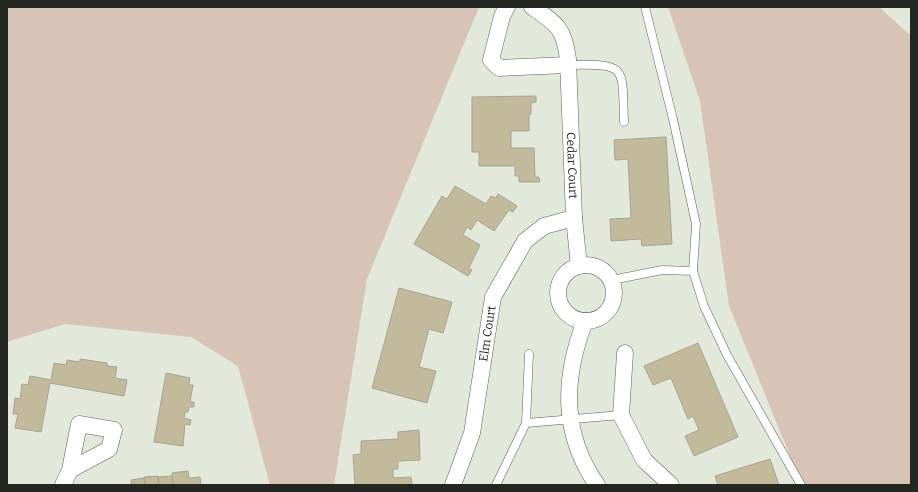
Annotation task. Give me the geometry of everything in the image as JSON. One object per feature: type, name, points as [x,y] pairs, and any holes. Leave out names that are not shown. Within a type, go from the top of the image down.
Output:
[{"type":"street","points":[[507,7],[502,16],[491,60],[500,68],[568,65]]},
{"type":"street","name":"Cedar Court","points":[[532,7],[553,21],[566,40],[574,218],[579,266]]},
{"type":"street","name":"Elm Court","points":[[453,485],[472,434],[493,297],[525,241],[544,226],[574,218]]},
{"type":"street","points":[[594,265],[604,271],[612,280],[615,292],[610,308],[602,317],[585,322],[573,318],[566,313],[561,306],[558,294],[562,278],[571,269],[579,266],[594,265]]},
{"type":"street","points":[[585,322],[572,362],[569,396],[570,418],[582,458],[597,485]]},
{"type":"street","points":[[625,353],[621,415],[644,460],[671,485]]},
{"type":"street","points":[[63,485],[70,470]]},
{"type":"lane","points":[[645,7],[673,120],[696,224],[693,271],[704,306],[727,355],[801,485]]},
{"type":"lane","points":[[568,65],[601,64],[611,66],[618,70],[622,79],[624,122]]},
{"type":"lane","points":[[612,280],[662,270],[693,271]]},
{"type":"lane","points":[[496,485],[526,423],[529,354]]},
{"type":"lane","points":[[526,423],[570,418],[621,415]]},
{"type":"shaded area","points":[[7,7],[479,7],[367,279],[334,485],[270,485],[238,366],[191,337],[65,324],[7,342]]},
{"type":"shaded area","points":[[668,7],[879,7],[911,36],[911,485],[802,485],[729,306],[700,101]]},
{"type":"building","points":[[536,96],[536,102],[531,103],[529,131],[511,131],[511,148],[534,148],[535,177],[539,177],[540,182],[519,182],[519,176],[515,176],[515,166],[479,166],[479,152],[472,152],[472,97]]},
{"type":"building","points":[[666,137],[672,244],[642,246],[641,239],[611,241],[610,219],[631,218],[628,159],[615,160],[614,140]]},
{"type":"building","points":[[455,186],[486,204],[491,196],[496,198],[498,194],[517,206],[513,212],[509,210],[494,231],[477,220],[471,230],[467,227],[463,235],[480,245],[469,268],[472,270],[468,276],[414,244],[442,196],[447,199]]},
{"type":"building","points":[[399,288],[452,302],[443,333],[429,329],[419,367],[436,371],[427,403],[372,388]]},
{"type":"building","points":[[698,343],[738,437],[694,456],[685,436],[699,430],[693,416],[688,419],[671,378],[653,385],[644,366]]},
{"type":"building","points":[[80,359],[107,363],[107,366],[117,367],[115,378],[127,380],[124,396],[50,383],[41,432],[15,428],[18,414],[13,414],[15,398],[20,399],[22,384],[28,385],[30,376],[51,380],[54,363],[66,365],[67,360],[80,362]]},
{"type":"building","points":[[166,373],[190,378],[189,385],[193,385],[190,402],[194,402],[194,407],[189,407],[188,412],[185,412],[184,418],[191,420],[190,425],[185,424],[183,446],[154,442]]},
{"type":"building","points":[[419,430],[420,460],[398,461],[398,469],[393,469],[393,478],[411,477],[412,485],[355,485],[353,455],[361,454],[361,441],[398,439],[398,432]]},
{"type":"building","points":[[770,459],[779,485],[718,485],[715,476]]},
{"type":"building","points":[[188,471],[189,478],[200,477],[201,485],[173,485],[172,473]]},
{"type":"building","points":[[158,476],[159,485],[145,485],[144,477]]},
{"type":"building","points":[[172,476],[173,485],[159,485],[158,477]]},
{"type":"building","points":[[144,478],[145,485],[131,485],[131,480]]}]
